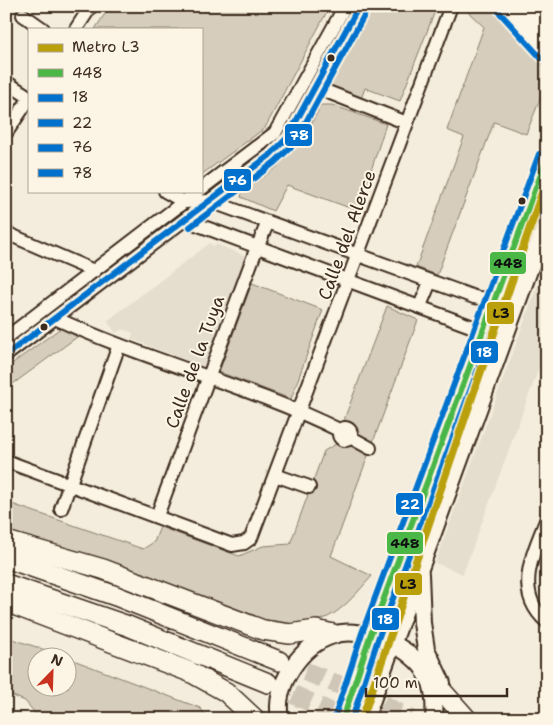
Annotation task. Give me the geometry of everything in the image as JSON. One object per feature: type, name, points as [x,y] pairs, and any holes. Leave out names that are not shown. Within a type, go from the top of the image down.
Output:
[{"type":"highway","points":[[6,541],[103,569],[263,630],[290,634],[316,630],[333,634]]},
{"type":"highway","points":[[6,558],[116,596],[279,661]]},
{"type":"highway","points":[[6,584],[128,626],[268,683]]},
{"type":"highway","points":[[6,602],[190,672],[226,692],[255,719]]},
{"type":"highway","points":[[427,674],[467,719]]},
{"type":"main road","points":[[505,6],[546,48]]},
{"type":"main road","points":[[522,6],[546,48]]},
{"type":"main road","points":[[343,719],[370,636],[498,295],[547,157]]},
{"type":"main road","points":[[365,719],[391,642],[510,326],[547,221]]},
{"type":"main road","points":[[420,566],[422,623],[426,649],[448,697]]},
{"type":"main road","points":[[280,719],[278,712],[283,682],[298,659],[313,645],[333,634],[353,633],[391,642],[407,652],[427,674],[435,703],[434,719]]},
{"type":"street","points":[[77,28],[91,6]]},
{"type":"street","points":[[202,188],[275,133],[345,6]]},
{"type":"street","points":[[6,355],[270,155],[286,138],[359,6]]},
{"type":"street","name":"Calle del Alerce","points":[[6,461],[232,545],[244,543],[251,538],[451,6]]},
{"type":"street","points":[[24,15],[43,28]]},
{"type":"street","points":[[6,82],[28,97]]},
{"type":"street","points":[[315,87],[407,123]]},
{"type":"street","points":[[6,133],[28,100]]},
{"type":"street","points":[[167,192],[184,202],[210,201],[481,299],[498,295]]},
{"type":"street","points":[[7,335],[197,192]]},
{"type":"street","points":[[184,202],[185,220]]},
{"type":"street","points":[[185,220],[484,330],[510,326]]},
{"type":"street","name":"Calle de la Tuya","points":[[157,516],[268,222]]},
{"type":"street","points":[[6,233],[94,271]]},
{"type":"street","points":[[420,306],[430,282]]},
{"type":"street","points":[[55,318],[120,345],[300,411],[370,448]]},
{"type":"street","points":[[61,509],[120,345]]},
{"type":"street","points":[[275,475],[309,487]]},
{"type":"street","points":[[547,518],[528,568],[527,580],[532,601],[547,622]]},
{"type":"shaded area","points":[[110,6],[330,6],[265,128],[202,174],[202,28],[96,28]]},
{"type":"shaded area","points":[[368,6],[437,6],[400,101],[365,88],[361,99],[330,85]]},
{"type":"shaded area","points":[[466,6],[493,6],[546,68],[547,82],[526,134],[494,122],[437,275],[416,267],[464,137],[447,130],[484,27],[465,9]]},
{"type":"shaded area","points":[[321,105],[332,105],[386,124],[358,211],[287,185],[273,211],[241,197],[242,193],[277,167],[302,142]]},
{"type":"shaded area","points":[[210,243],[213,246],[216,244],[245,256],[204,367],[131,339],[133,333],[122,329],[116,333],[107,321]]},
{"type":"shaded area","points":[[547,260],[547,346],[463,574],[435,563]]},
{"type":"shaded area","points":[[252,283],[323,310],[291,399],[219,372]]},
{"type":"shaded area","points":[[387,306],[418,320],[331,556],[372,576],[335,613],[314,623],[284,628],[6,534],[6,502],[143,549],[154,542],[160,527],[239,556],[263,546],[290,544],[324,451],[343,440],[345,417]]},
{"type":"shaded area","points":[[62,327],[77,337],[6,389],[6,368]]},
{"type":"shaded area","points":[[6,637],[40,648],[28,648],[28,698],[78,698],[78,662],[200,708],[209,719],[40,719],[25,701],[6,693]]},
{"type":"tunnel","points":[[279,661],[372,698],[410,719]]},
{"type":"tunnel","points":[[268,683],[346,719]]},
{"type":"metro line","name":"L3","points":[[362,719],[547,178]]},
{"type":"transit line","name":"76","points":[[6,355],[270,155],[287,138],[359,6]]},
{"type":"transit line","name":"78","points":[[190,227],[275,162],[294,144],[367,10]]},
{"type":"transit line","name":"78","points":[[499,12],[541,58]]},
{"type":"transit line","name":"22","points":[[335,716],[362,633],[539,154]]},
{"type":"transit line","name":"448","points":[[343,719],[370,636],[547,158]]},
{"type":"transit line","name":"18","points":[[352,719],[378,639],[547,183]]}]
